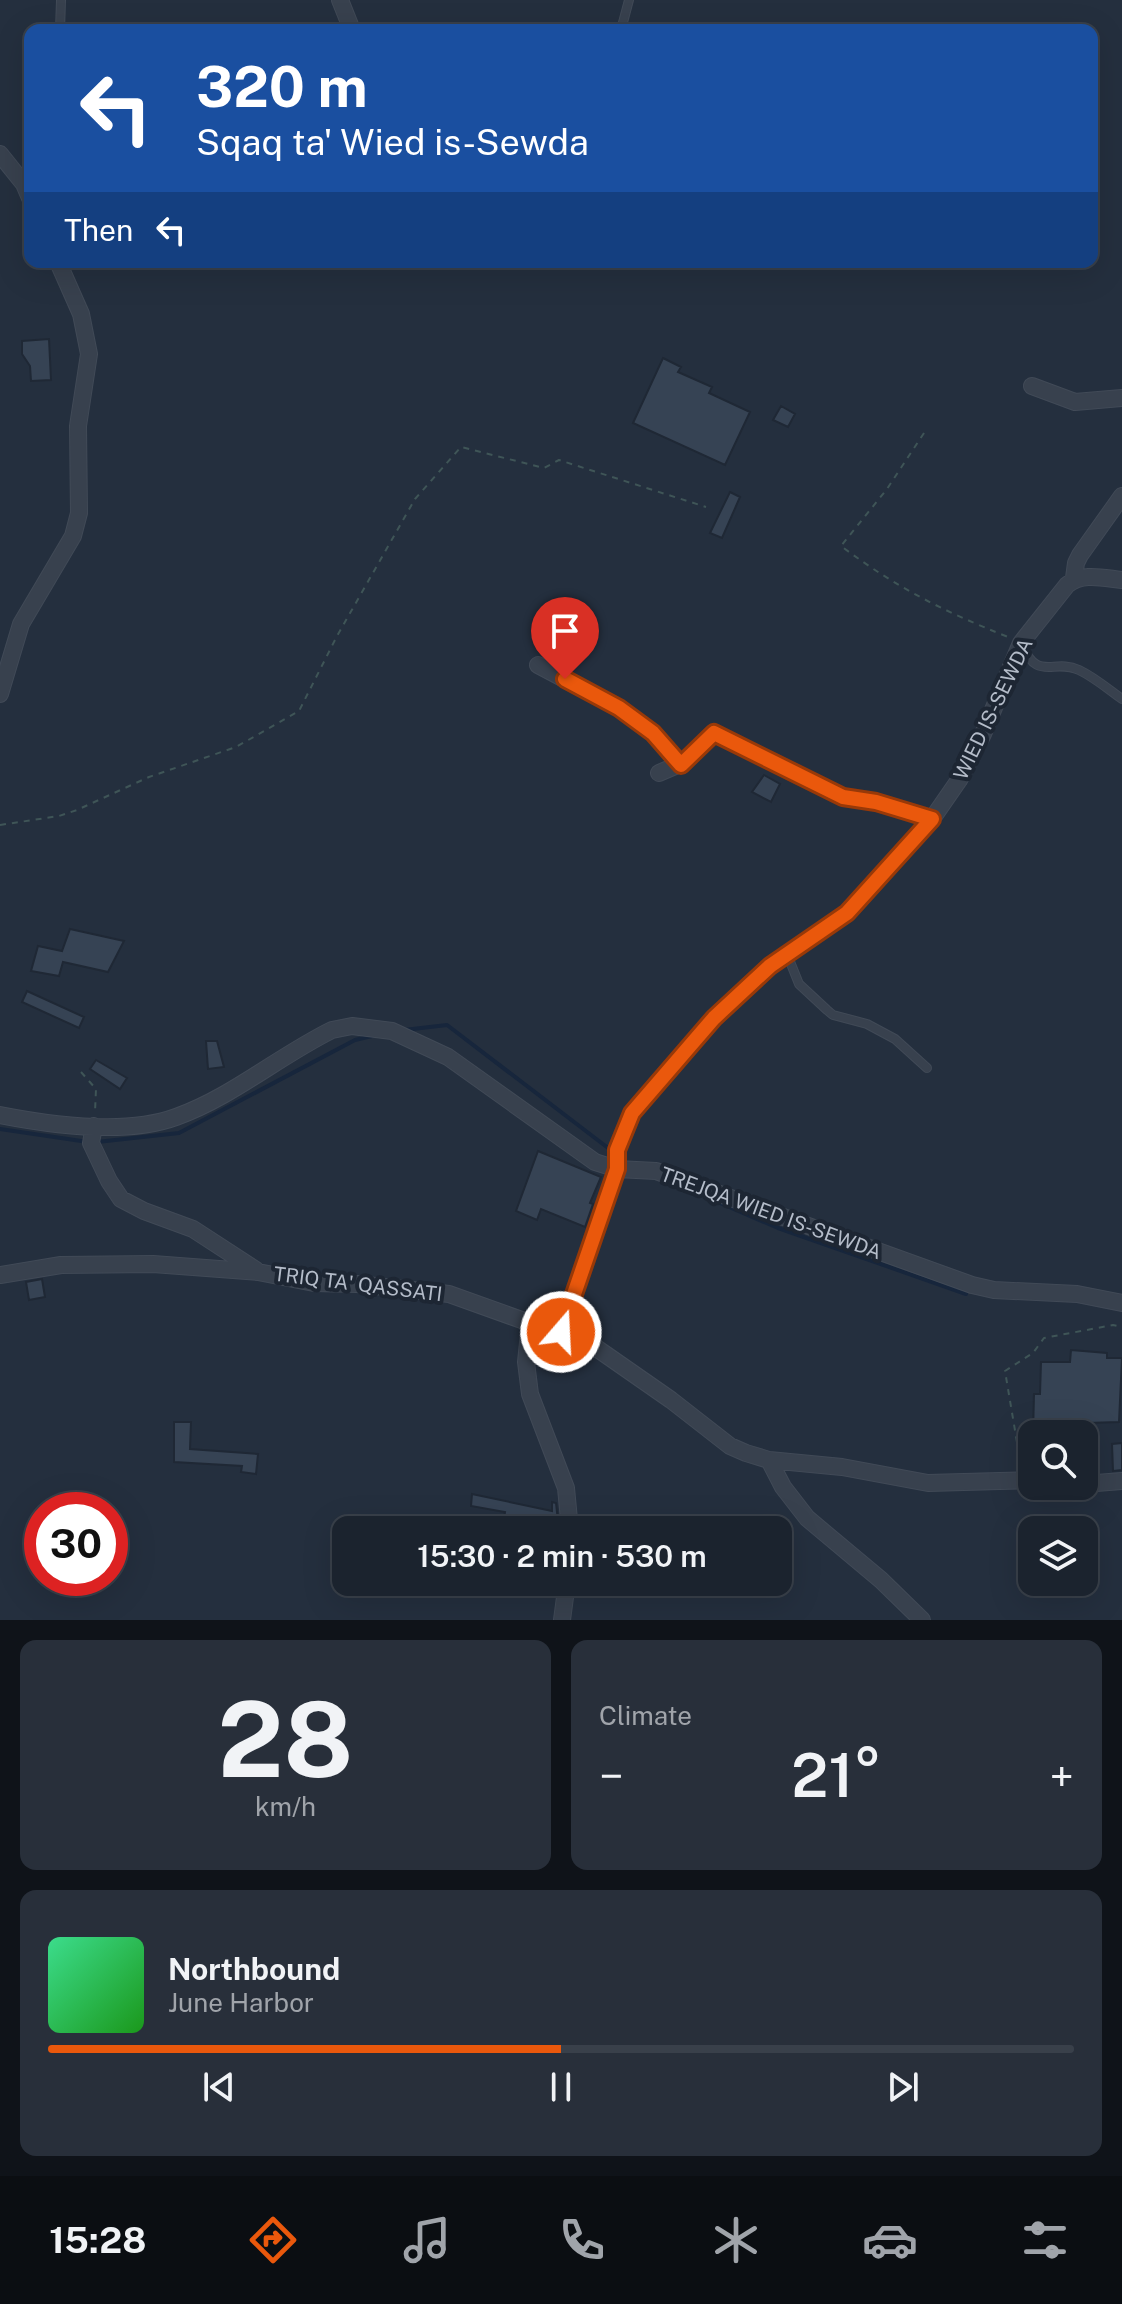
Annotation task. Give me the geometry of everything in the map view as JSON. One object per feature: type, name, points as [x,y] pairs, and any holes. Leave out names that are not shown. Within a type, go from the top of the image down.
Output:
[{"type":"street","points":[[340,0],[350,24]]},
{"type":"street","points":[[0,154],[24,184]]},
{"type":"street","points":[[0,694],[24,617],[73,536],[79,513],[78,426],[89,354],[85,327],[60,268]]},
{"type":"street","points":[[1032,386],[1075,402],[1122,398]]},
{"type":"street","name":"WIED IS-SEWDA","points":[[561,1332],[617,1169],[617,1150],[632,1113],[714,1018],[770,966],[847,913],[932,819],[959,780],[983,734],[1021,643],[1074,578],[1076,563],[1099,525],[1122,496]]},
{"type":"street","points":[[1074,578],[1122,580]]},
{"type":"street","points":[[538,665],[619,708],[653,733],[680,764]]},
{"type":"street","points":[[659,773],[680,764],[714,733],[843,797],[876,802],[932,819]]},
{"type":"street","name":"TREJQA WIED IS-SEWDA","points":[[0,1115],[127,1128],[153,1124],[178,1117],[205,1104],[332,1030],[352,1026],[392,1031],[448,1057],[595,1162],[617,1169],[656,1171],[994,1290],[1077,1294],[1122,1303]]},
{"type":"street","points":[[94,1126],[91,1143],[121,1199],[193,1229],[258,1272]]},
{"type":"street","name":"TRIQ TA' QASSATI","points":[[0,1275],[61,1265],[126,1264],[258,1272],[314,1283],[357,1284],[449,1294],[582,1338],[730,1446],[769,1460]]},
{"type":"street","points":[[530,1323],[526,1362],[530,1394],[566,1488],[569,1516]]},
{"type":"street","points":[[769,1460],[842,1467],[928,1483],[1018,1480]]},
{"type":"street","points":[[769,1460],[788,1495],[807,1518],[881,1580],[922,1620]]},
{"type":"street","points":[[1098,1483],[1122,1481]]},
{"type":"street","points":[[562,1620],[565,1596]]},
{"type":"lane","points":[[60,24],[61,0]]},
{"type":"lane","points":[[623,24],[629,0]]},
{"type":"lane","points":[[1021,643],[1030,660],[1038,666],[1078,669],[1122,699]]},
{"type":"lane","points":[[787,954],[799,984],[833,1015],[867,1024],[895,1039],[927,1068]]},
{"type":"path","points":[[924,433],[887,489],[841,546],[883,577],[942,610],[1021,643]]},
{"type":"path","points":[[0,825],[59,816],[77,810],[149,777],[236,747],[299,711],[337,636],[415,499],[461,447],[544,468],[559,460],[706,507]]},
{"type":"path","points":[[81,1072],[96,1089],[94,1126]]},
{"type":"path","points":[[1018,1435],[1005,1371],[1033,1353],[1044,1338],[1113,1325],[1122,1327]]},
{"type":"building","points":[[49,339],[51,380],[31,381],[30,366],[22,354],[22,341]]},
{"type":"building","points":[[663,358],[681,367],[678,372],[712,387],[709,393],[750,412],[725,465],[633,423]]},
{"type":"building","points":[[781,406],[795,414],[788,427],[773,420]]},
{"type":"building","points":[[730,492],[740,497],[722,538],[710,533]]},
{"type":"building","points":[[764,775],[780,784],[771,802],[752,792]]},
{"type":"building","points":[[70,929],[124,941],[108,972],[63,962],[59,976],[31,971],[38,946],[62,951]]},
{"type":"building","points":[[27,991],[84,1017],[79,1028],[22,1002]]},
{"type":"building","points":[[206,1041],[217,1041],[224,1067],[208,1069]]},
{"type":"building","points":[[96,1060],[127,1078],[120,1089],[90,1069]]},
{"type":"building","points":[[538,1151],[601,1177],[590,1203],[593,1204],[585,1227],[541,1209],[537,1220],[516,1211]]},
{"type":"building","points":[[42,1279],[45,1297],[29,1300],[26,1282]]},
{"type":"building","points":[[1071,1350],[1107,1353],[1107,1358],[1122,1358],[1119,1422],[1033,1420],[1034,1394],[1040,1394],[1041,1362],[1070,1362]]},
{"type":"building","points":[[174,1422],[191,1422],[190,1449],[258,1454],[256,1474],[241,1472],[242,1466],[174,1462]]},
{"type":"building","points":[[1122,1443],[1122,1470],[1113,1471],[1112,1444]]},
{"type":"building","points":[[472,1494],[552,1511],[552,1502],[556,1503],[557,1516],[504,1516],[505,1512],[471,1506]]},
{"type":"waterway","points":[[404,1030],[447,1025],[612,1151]]},
{"type":"waterway","points":[[97,1142],[179,1133],[355,1040],[372,1036]]},
{"type":"waterway","points":[[0,1129],[88,1142]]},
{"type":"waterway","points":[[713,1200],[778,1228],[966,1294]]},
{"type":"route","points":[[561,1332],[617,1169],[617,1150],[632,1113],[714,1018],[770,966],[847,913],[932,819],[876,802],[843,797],[714,733],[681,765],[653,733],[619,708],[565,679]]}]
